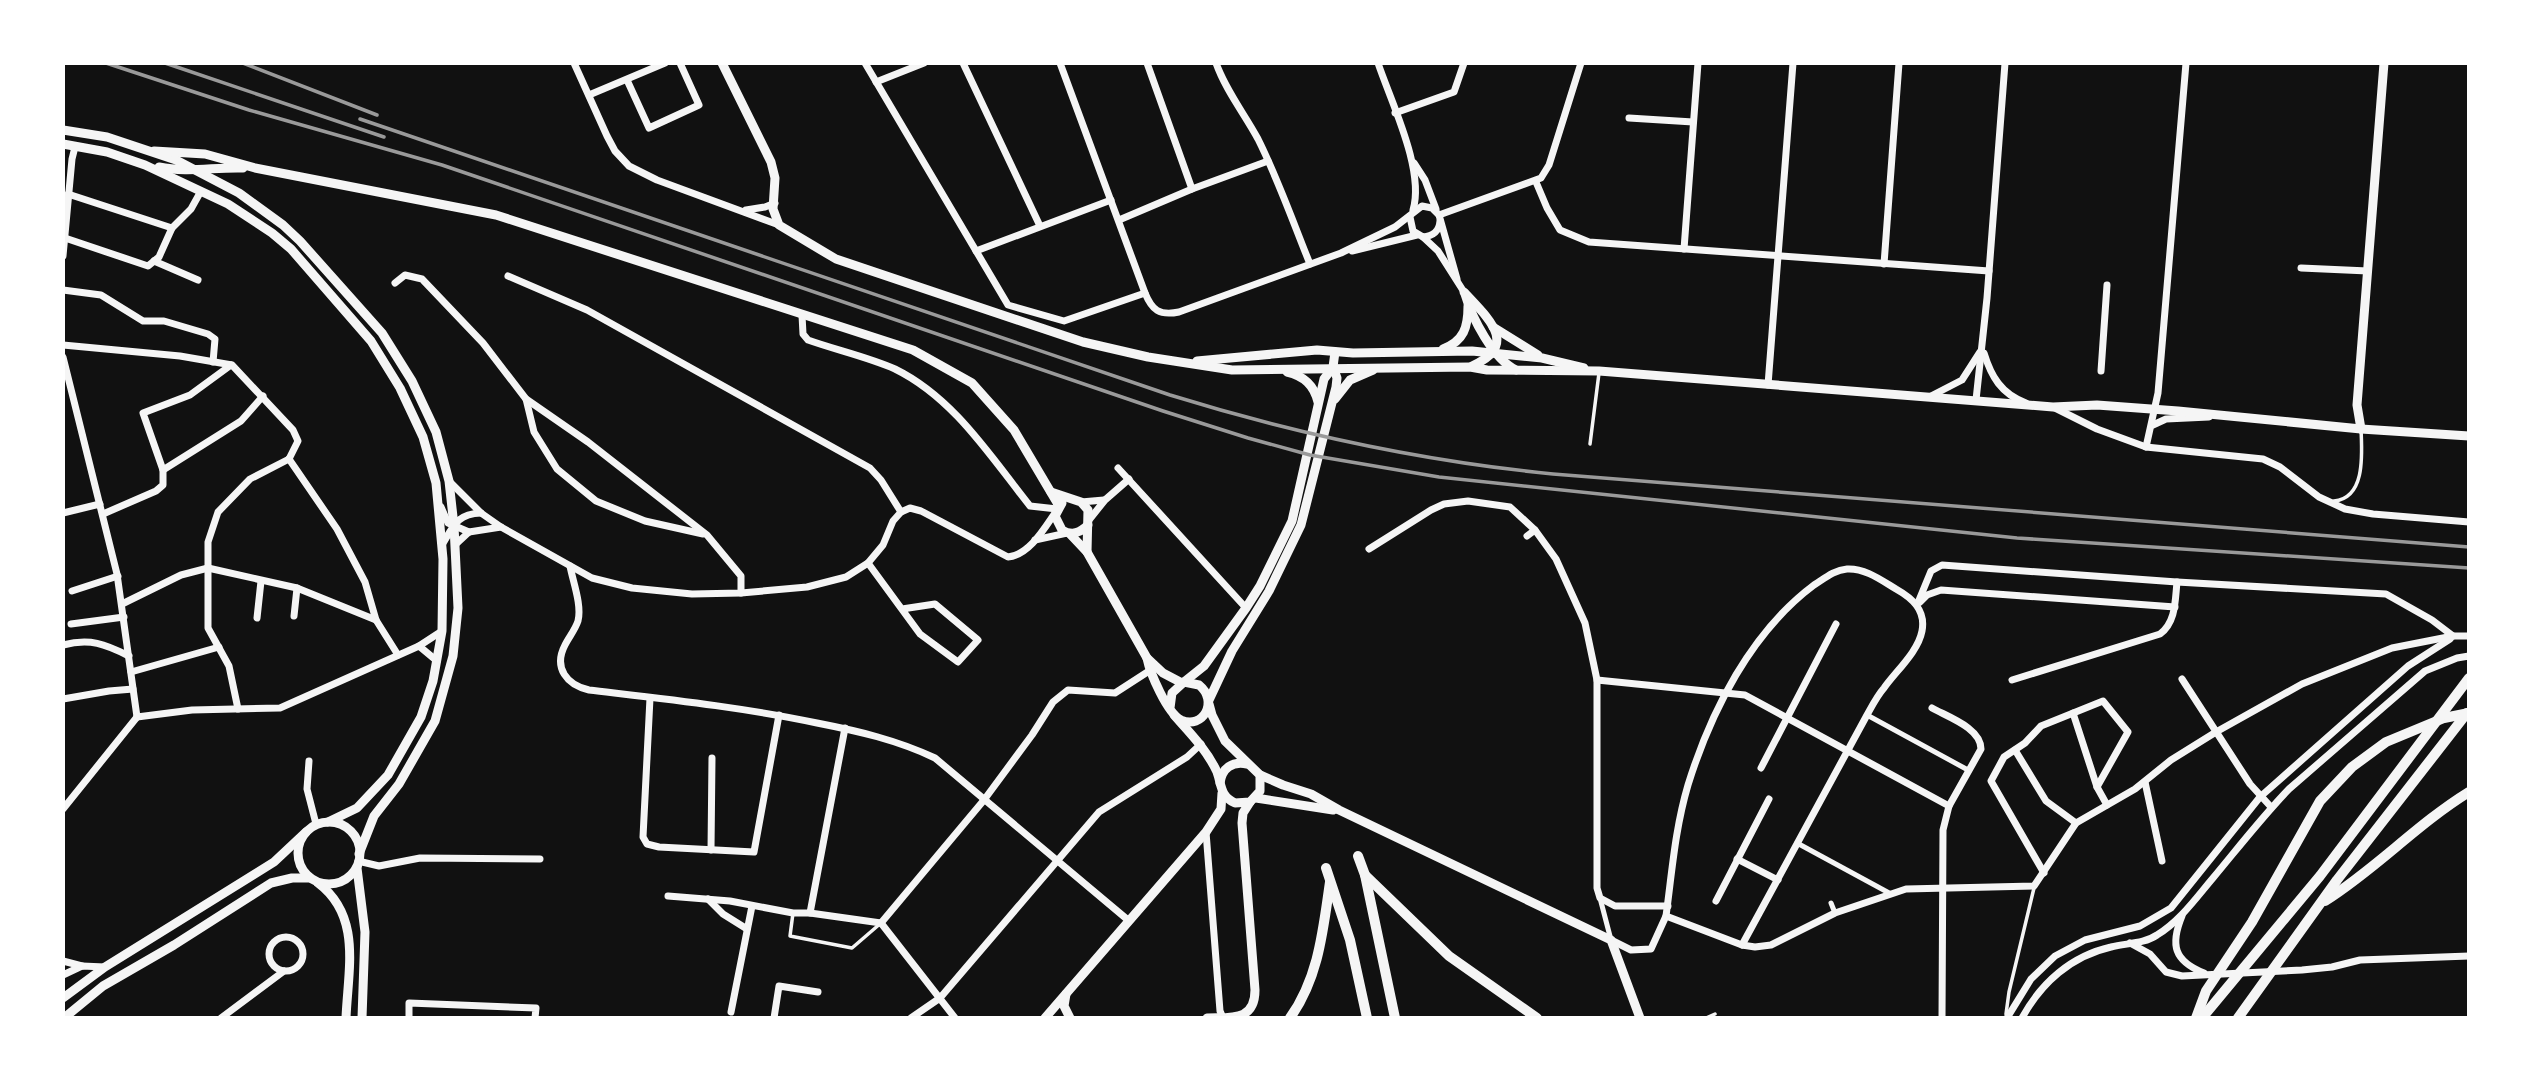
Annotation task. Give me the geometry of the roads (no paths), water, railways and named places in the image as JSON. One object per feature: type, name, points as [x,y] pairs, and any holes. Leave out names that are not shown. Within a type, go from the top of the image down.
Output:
[{"type":"highway","points":[[2202,1018],[2320,876],[2469,678]]},
{"type":"highway","points":[[2238,1018],[2337,880],[2469,711]]},
{"type":"highway","points":[[2196,1018],[2206,991],[2252,922],[2320,801],[2352,767],[2386,742],[2444,718],[2469,711]]},
{"type":"highway","points":[[2319,904],[2355,882],[2399,842],[2469,792]]},
{"type":"highway","points":[[1358,856],[1366,874],[1395,1018]]},
{"type":"highway","points":[[1290,1018],[1305,998],[1316,969],[1328,873],[1350,940],[1367,1018]]},
{"type":"highway","points":[[1366,874],[1449,956],[1537,1018]]},
{"type":"street","points":[[574,63],[607,136],[621,158],[637,172],[779,225],[836,259],[1083,342],[1148,357],[1232,370],[1470,367],[1517,371],[1599,371],[2053,407],[2097,405],[2156,409],[2467,438]]},
{"type":"street","points":[[589,95],[665,63]]},
{"type":"street","points":[[627,80],[649,128],[699,105],[680,63]]},
{"type":"street","points":[[722,63],[771,162],[775,178],[774,209],[779,225]]},
{"type":"street","points":[[865,63],[1008,304],[1064,321],[1145,293]]},
{"type":"street","points":[[876,82],[924,63]]},
{"type":"street","points":[[964,63],[1040,226]]},
{"type":"street","points":[[1060,63],[1145,293],[1155,310],[1162,314],[1179,312],[1341,253],[1387,232],[1422,206],[1432,208],[1439,216],[1437,231],[1428,236],[1341,253]]},
{"type":"street","points":[[1147,63],[1192,189]]},
{"type":"street","points":[[1216,63],[1229,94],[1268,160],[1310,264]]},
{"type":"street","points":[[1378,63],[1412,159],[1425,180],[1439,216],[1457,279]]},
{"type":"street","points":[[1395,113],[1454,92],[1464,63]]},
{"type":"street","points":[[1439,216],[1536,182],[1544,174],[1581,63]]},
{"type":"street","points":[[1684,249],[1698,63]]},
{"type":"street","points":[[1768,385],[1793,63]]},
{"type":"street","points":[[1884,264],[1899,63]]},
{"type":"street","points":[[1976,400],[1983,349],[2005,63]]},
{"type":"street","points":[[2146,447],[2156,409],[2186,63]]},
{"type":"street","points":[[2361,429],[2357,405],[2384,63]]},
{"type":"street","points":[[1629,118],[1693,122]]},
{"type":"street","points":[[63,130],[107,137],[155,151],[198,170],[239,193],[300,241],[382,333],[412,381],[436,432],[449,481],[454,526],[457,630],[435,721],[399,783],[374,816],[351,874],[335,883],[284,879],[271,883],[174,945],[103,986],[64,1018]]},
{"type":"street","points":[[63,144],[107,152],[145,165],[252,219],[290,249],[371,341],[400,388],[423,437],[444,519],[470,532],[500,527]]},
{"type":"street","points":[[63,256],[67,190],[75,147]]},
{"type":"street","points":[[155,151],[213,156],[255,168],[496,215],[913,350],[972,383],[1014,430],[1051,492],[1057,509],[1058,526],[1069,533],[1087,552],[1147,659],[1163,673],[1183,683],[1199,685],[1207,692],[1219,734],[1260,775],[1311,794],[1339,810],[1631,950],[1651,949],[1666,916],[1671,862],[1688,787],[1703,744],[1741,667],[1774,621],[1802,594],[1832,573],[1852,569],[1866,573],[1906,594],[1917,605],[1923,627],[1919,642],[1882,690],[1867,715],[1742,945]]},
{"type":"street","points":[[1412,159],[1416,193],[1411,227],[1438,251],[1464,292],[1493,327],[1542,358]]},
{"type":"street","points":[[1119,220],[1268,160]]},
{"type":"street","points":[[145,165],[173,170],[255,168]]},
{"type":"street","points":[[1536,182],[1560,230],[1589,242],[1989,271]]},
{"type":"street","points":[[67,190],[172,228]]},
{"type":"street","points":[[65,238],[148,266],[159,257],[172,228],[191,209],[201,191]]},
{"type":"street","points":[[976,251],[1111,200]]},
{"type":"street","points":[[745,211],[775,203]]},
{"type":"street","points":[[154,261],[198,279]]},
{"type":"street","points":[[2301,268],[2368,271]]},
{"type":"street","points":[[395,283],[405,275],[422,279],[483,343],[526,399],[588,442],[708,536],[741,576],[741,593]]},
{"type":"street","points":[[508,276],[587,310],[870,468],[903,510]]},
{"type":"street","points":[[2101,372],[2107,285]]},
{"type":"street","points":[[63,290],[101,295],[142,321],[164,321],[208,334],[215,339],[213,362]]},
{"type":"street","points":[[1464,292],[1468,306],[1494,354],[1517,371]]},
{"type":"street","points":[[1438,351],[1461,338],[1467,327],[1468,306]]},
{"type":"street","points":[[802,315],[803,334],[808,341],[894,369],[933,392],[958,416],[1030,506],[1057,509]]},
{"type":"street","points":[[1470,367],[1494,354],[1497,342],[1493,327]]},
{"type":"street","points":[[63,345],[180,356],[232,365],[293,430],[298,441],[289,459],[250,479],[218,512],[208,542],[208,628],[229,666],[238,709]]},
{"type":"street","points":[[1930,397],[1962,380],[1983,349]]},
{"type":"street","points":[[1983,349],[1990,372],[2000,387],[2012,397],[2033,405]]},
{"type":"street","points":[[1183,362],[1317,350],[1438,351],[1542,358],[1599,371]]},
{"type":"street","points":[[1172,711],[1184,721],[1195,721],[1205,714],[1227,659],[1269,591],[1301,525],[1337,382],[1333,367],[1335,352]]},
{"type":"street","points":[[63,356],[118,576],[137,717]]},
{"type":"street","points":[[103,514],[156,491],[163,485],[163,470],[143,413],[190,395],[232,365]]},
{"type":"street","points":[[1172,711],[1172,692],[1204,666],[1246,607],[1260,586],[1292,521],[1324,379],[1333,367]]},
{"type":"street","points":[[1332,403],[1350,380],[1371,370],[1384,368]]},
{"type":"street","points":[[1279,370],[1302,377],[1316,395],[1318,406]]},
{"type":"street","points":[[163,470],[241,421],[262,396]]},
{"type":"street","points":[[526,399],[534,432],[557,469],[596,500],[645,521],[708,536]]},
{"type":"street","points":[[2053,407],[2097,429],[2146,447],[2263,459],[2280,467],[2319,496],[2338,506],[2360,512],[2469,522]]},
{"type":"street","points":[[2151,429],[2155,422],[2166,418],[2224,416]]},
{"type":"street","points":[[289,459],[337,529],[366,582],[376,620],[398,655]]},
{"type":"street","points":[[1118,468],[1246,607]]},
{"type":"street","points":[[1034,540],[1077,533],[1089,523],[1105,500],[1129,480]]},
{"type":"street","points":[[449,481],[481,513],[500,527],[592,578],[632,588],[692,594],[741,593],[832,582],[858,571],[868,563],[881,547],[893,521],[903,510],[910,508],[921,511],[1004,557],[1015,556],[1034,540],[1057,509],[1077,500]]},
{"type":"street","points":[[1051,492],[1077,500],[1105,500]]},
{"type":"street","points":[[328,822],[357,808],[388,775],[421,717],[428,699],[442,631],[442,545],[437,496]]},
{"type":"street","points":[[1077,500],[1088,510],[1087,552]]},
{"type":"street","points":[[1369,549],[1412,520],[1444,504],[1468,501],[1510,507],[1535,530],[1556,559],[1585,624],[1597,680],[1597,888],[1611,940],[1640,1018]]},
{"type":"street","points":[[63,513],[100,504]]},
{"type":"street","points":[[442,545],[466,513],[481,513]]},
{"type":"street","points":[[1527,536],[1535,530]]},
{"type":"street","points":[[455,545],[470,532]]},
{"type":"street","points":[[868,563],[920,634],[958,662],[978,640],[935,604],[902,609]]},
{"type":"street","points":[[1917,605],[1931,571],[1942,565],[2177,583],[2386,594],[2453,636]]},
{"type":"street","points":[[570,566],[578,617],[561,655],[561,668],[566,679],[582,689],[710,703],[845,728],[907,745],[935,758],[1128,920]]},
{"type":"street","points":[[122,604],[195,569],[208,568],[297,588],[376,620]]},
{"type":"street","points":[[72,591],[118,576]]},
{"type":"street","points":[[257,618],[261,581]]},
{"type":"street","points":[[2012,680],[2160,634],[2168,627],[2175,607],[2177,583]]},
{"type":"street","points":[[294,616],[297,588]]},
{"type":"street","points":[[1917,605],[1927,595],[1941,590],[2175,607]]},
{"type":"street","points":[[71,624],[124,617]]},
{"type":"street","points":[[1761,768],[1836,624]]},
{"type":"street","points":[[63,809],[137,717],[192,710],[280,708],[419,646],[442,631]]},
{"type":"street","points":[[2007,1018],[2031,979],[2055,956],[2085,940],[2140,926],[2171,908],[2260,797],[2408,666],[2453,636]]},
{"type":"street","points":[[1666,916],[1742,945],[1771,945],[1835,913],[1906,889],[2034,886],[2076,823],[2146,782],[2171,760],[2216,732],[2302,684],[2392,648],[2453,636],[2469,636]]},
{"type":"street","points":[[63,645],[90,641],[104,644],[130,656]]},
{"type":"street","points":[[419,646],[437,660]]},
{"type":"street","points":[[131,672],[219,647]]},
{"type":"street","points":[[2022,1018],[2041,987],[2057,972],[2091,953],[2156,936],[2183,914],[2271,807],[2425,671],[2469,656]]},
{"type":"street","points":[[1147,659],[1149,671],[1172,711],[1201,744],[1215,768],[1221,789],[1235,803],[1253,800],[1339,810]]},
{"type":"street","points":[[881,923],[984,800],[1053,702],[1068,690],[1115,693],[1149,671]]},
{"type":"street","points":[[2182,679],[2260,797],[2271,807]]},
{"type":"street","points":[[1597,680],[1745,695],[1949,806]]},
{"type":"street","points":[[63,699],[133,689]]},
{"type":"street","points":[[650,698],[643,837],[647,844],[659,847],[754,852],[779,715]]},
{"type":"street","points":[[2044,873],[1991,781],[2004,757],[2041,726],[2104,701],[2128,732],[2097,788]]},
{"type":"street","points":[[1932,709],[1978,736],[1981,748],[1949,806],[1943,830],[1942,1018]]},
{"type":"street","points":[[2073,713],[2097,788],[2107,805]]},
{"type":"street","points":[[1867,715],[1968,770]]},
{"type":"street","points":[[810,913],[845,728]]},
{"type":"street","points":[[911,1018],[940,998],[1099,812],[1187,757],[1201,744]]},
{"type":"street","points":[[2015,750],[2046,801],[2076,823]]},
{"type":"street","points":[[711,849],[712,758]]},
{"type":"street","points":[[309,761],[307,789],[316,824]]},
{"type":"street","points":[[1045,1018],[1206,832],[1221,809],[1221,775],[1225,769],[1240,762],[1248,764]]},
{"type":"street","points":[[1207,1018],[1245,1014],[1252,1008],[1255,997],[1242,823],[1243,813],[1261,783],[1260,775]]},
{"type":"street","points":[[2146,782],[2162,861]]},
{"type":"street","points":[[1716,901],[1769,799]]},
{"type":"street","points":[[63,998],[105,967],[274,862],[316,824],[328,822],[338,823],[354,835],[364,922],[362,1018]]},
{"type":"street","points":[[306,832],[300,841],[299,861],[314,880],[337,899],[347,922],[346,1018]]},
{"type":"street","points":[[1206,832],[1220,1011],[1223,1018]]},
{"type":"street","points":[[1797,843],[1891,894]]},
{"type":"street","points":[[358,861],[379,866],[420,858],[540,859]]},
{"type":"street","points":[[1737,859],[1778,880]]},
{"type":"street","points":[[668,896],[881,923],[955,1018]]},
{"type":"street","points":[[1600,898],[1615,906],[1668,906]]},
{"type":"street","points":[[708,899],[723,914],[747,929]]},
{"type":"street","points":[[1831,902],[1835,913]]},
{"type":"street","points":[[731,1012],[752,906]]},
{"type":"street","points":[[2183,914],[2176,929],[2177,951],[2189,967],[2207,974]]},
{"type":"street","points":[[222,1018],[234,1014],[285,971],[300,964],[304,952],[298,941],[288,936],[277,939],[268,952],[271,963],[285,971]]},
{"type":"street","points":[[2130,943],[2150,954],[2166,972],[2173,975],[2302,970],[2332,967],[2360,960],[2469,956]]},
{"type":"street","points":[[63,961],[82,967],[105,967]]},
{"type":"street","points":[[63,975],[82,967]]},
{"type":"street","points":[[774,1018],[779,986],[818,992]]},
{"type":"street","points":[[1069,990],[1064,1006],[1070,1018]]},
{"type":"street","points":[[409,1018],[409,1003],[536,1008],[535,1018]]},
{"type":"lane","points":[[1590,443],[1599,371]]},
{"type":"lane","points":[[2319,496],[2337,501],[2354,493],[2359,476],[2361,429]]},
{"type":"lane","points":[[2007,1018],[2009,992],[2034,886]]},
{"type":"lane","points":[[793,913],[790,936],[852,948],[881,923]]},
{"type":"lane","points":[[1706,1018],[1715,1014]]},
{"type":"railway","points":[[106,63],[249,110],[442,165],[1163,411],[1310,455],[1439,477],[2017,538],[2469,568]]},
{"type":"railway","points":[[165,63],[384,137]]},
{"type":"railway","points":[[243,63],[377,115]]},
{"type":"railway","points":[[360,119],[1170,395],[1312,434],[1407,454],[1553,474],[2469,547]]}]
